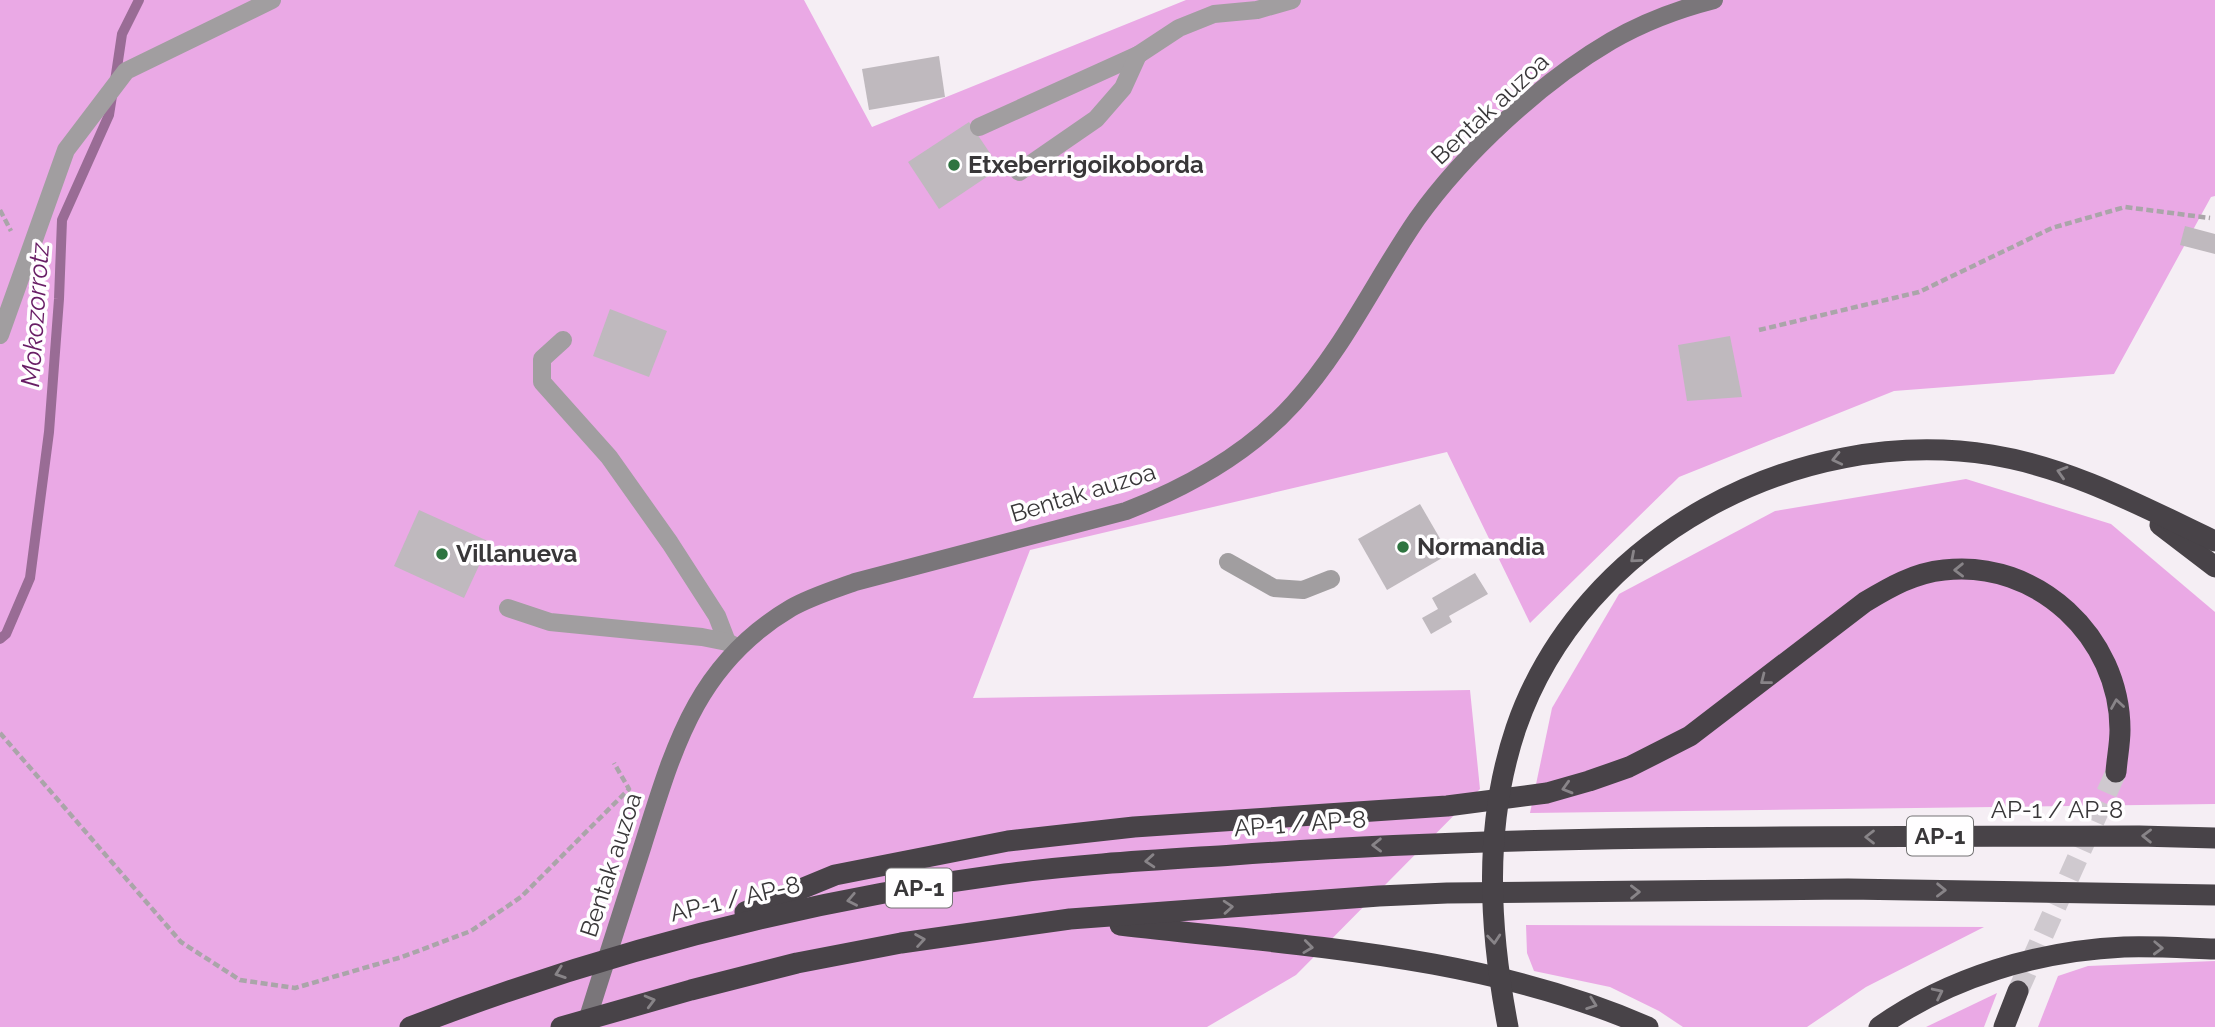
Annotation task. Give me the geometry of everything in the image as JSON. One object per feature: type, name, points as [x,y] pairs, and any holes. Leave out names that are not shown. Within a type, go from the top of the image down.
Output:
[{"type":"highway","points":[[1508,1027],[1495,952],[1492,861],[1504,771],[1517,727],[1546,661],[1573,622],[1605,585],[1640,553],[1678,524],[1718,500],[1762,480],[1807,466],[1853,455],[1946,450],[1992,455],[2038,465],[2082,479],[2215,541]]},
{"type":"highway","points":[[2125,498],[2215,532]]},
{"type":"highway","points":[[2125,498],[2215,550]]},
{"type":"highway","points":[[2125,498],[2215,557]]},
{"type":"highway","points":[[2125,498],[2215,567]]},
{"type":"highway","points":[[684,937],[835,875],[1008,841],[1134,827],[1447,806],[1547,793],[1589,781],[1629,767],[1690,736],[1892,585],[1918,575],[1944,570],[1972,569],[2022,581],[2072,615],[2094,640],[2106,663],[2115,694],[2120,729],[2116,772]]},
{"type":"highway","name":"AP-1 / AP-8","points":[[410,1027],[575,968],[684,937],[798,910],[892,892],[1066,867],[1364,845],[1678,837],[2215,838]]},
{"type":"highway","name":"AP-1","points":[[561,1027],[797,963],[901,943],[1070,919],[1447,893],[1848,889],[2215,895]]},
{"type":"highway","points":[[1070,919],[1418,961],[1510,980],[1572,997],[1648,1027]]},
{"type":"highway","points":[[1879,1027],[1936,993],[1981,974],[2028,960],[2077,951],[2125,947],[2215,949]]},
{"type":"highway","points":[[2004,1027],[2018,991]]},
{"type":"main road","name":"Bentak auzoa","points":[[585,1027],[659,793],[681,733],[696,702],[733,645],[793,607],[823,594],[855,582],[1126,511],[1164,496],[1233,456],[1264,432],[1317,376],[1419,217],[1452,176],[1488,138],[1567,70],[1612,40],[1660,18],[1714,0]]},
{"type":"street","points":[[0,335],[66,150],[126,71],[272,0]]},
{"type":"street","points":[[979,127],[1138,55],[1179,28],[1214,15],[1257,9],[1292,0]]},
{"type":"street","points":[[1018,172],[1096,119],[1123,88],[1138,55]]},
{"type":"street","points":[[563,340],[542,359],[542,382],[609,457],[670,543],[733,645]]},
{"type":"street","points":[[1228,562],[1273,588],[1303,590],[1331,579]]},
{"type":"street","points":[[508,608],[550,622],[733,645]]},
{"type":"path","points":[[1759,330],[1919,292],[2052,228],[2125,206],[2210,218]]},
{"type":"path","points":[[0,733],[181,942],[240,979],[295,988],[402,957],[471,931],[522,897],[629,789],[614,763]]},
{"type":"shaded area","points":[[0,0],[804,0],[872,127],[1186,0],[2215,0],[2215,196],[2211,197],[2114,374],[1894,391],[1679,477],[1530,623],[1447,452],[1030,550],[973,698],[1470,690],[1480,789],[1296,975],[1207,1027],[0,1027]]},
{"type":"shaded area","points":[[1966,479],[2111,524],[2215,612],[2215,804],[1530,813],[1552,708],[1619,594],[1775,511]]},
{"type":"shaded area","points":[[1526,925],[1984,927],[1866,987],[1807,1027],[1683,1027],[1659,1011],[1610,987],[1534,971],[1527,953]]},
{"type":"shaded area","points":[[2215,961],[2215,1027],[2038,1027],[2058,976],[2088,966]]},
{"type":"shaded area","points":[[1997,993],[1984,1027],[1926,1027]]},
{"type":"building","points":[[939,56],[945,97],[869,110],[862,69]]},
{"type":"building","name":"Etxeberrigoikoborda","points":[[969,122],[1000,168],[939,209],[908,162]]},
{"type":"building","points":[[2185,226],[2215,234],[2215,254],[2180,245]]},
{"type":"building","points":[[610,309],[667,331],[649,377],[593,356]]},
{"type":"building","points":[[1730,336],[1742,397],[1687,401],[1678,345]]},
{"type":"building","name":"Normandia","points":[[1420,504],[1449,554],[1387,590],[1358,539]]},
{"type":"building","name":"Villanueva","points":[[419,510],[490,542],[464,598],[394,566]]},
{"type":"building","points":[[1475,573],[1488,594],[1449,616],[1452,622],[1431,634],[1422,618],[1438,609],[1432,598]]},
{"type":"waterway","name":"Mokozorrotz","points":[[115,81],[122,34],[139,0]]},
{"type":"waterway","name":"Mokozorrotz","points":[[0,639],[6,634],[30,578],[49,432],[62,220],[109,115],[112,96]]},
{"type":"tunnel","points":[[2018,991],[2116,772]]},
{"type":"place","name":"Etxeberrigoikoborda","points":[[954,165]]},
{"type":"place","name":"Normandia","points":[[1403,547]]},
{"type":"place","name":"Villanueva","points":[[442,554]]}]
